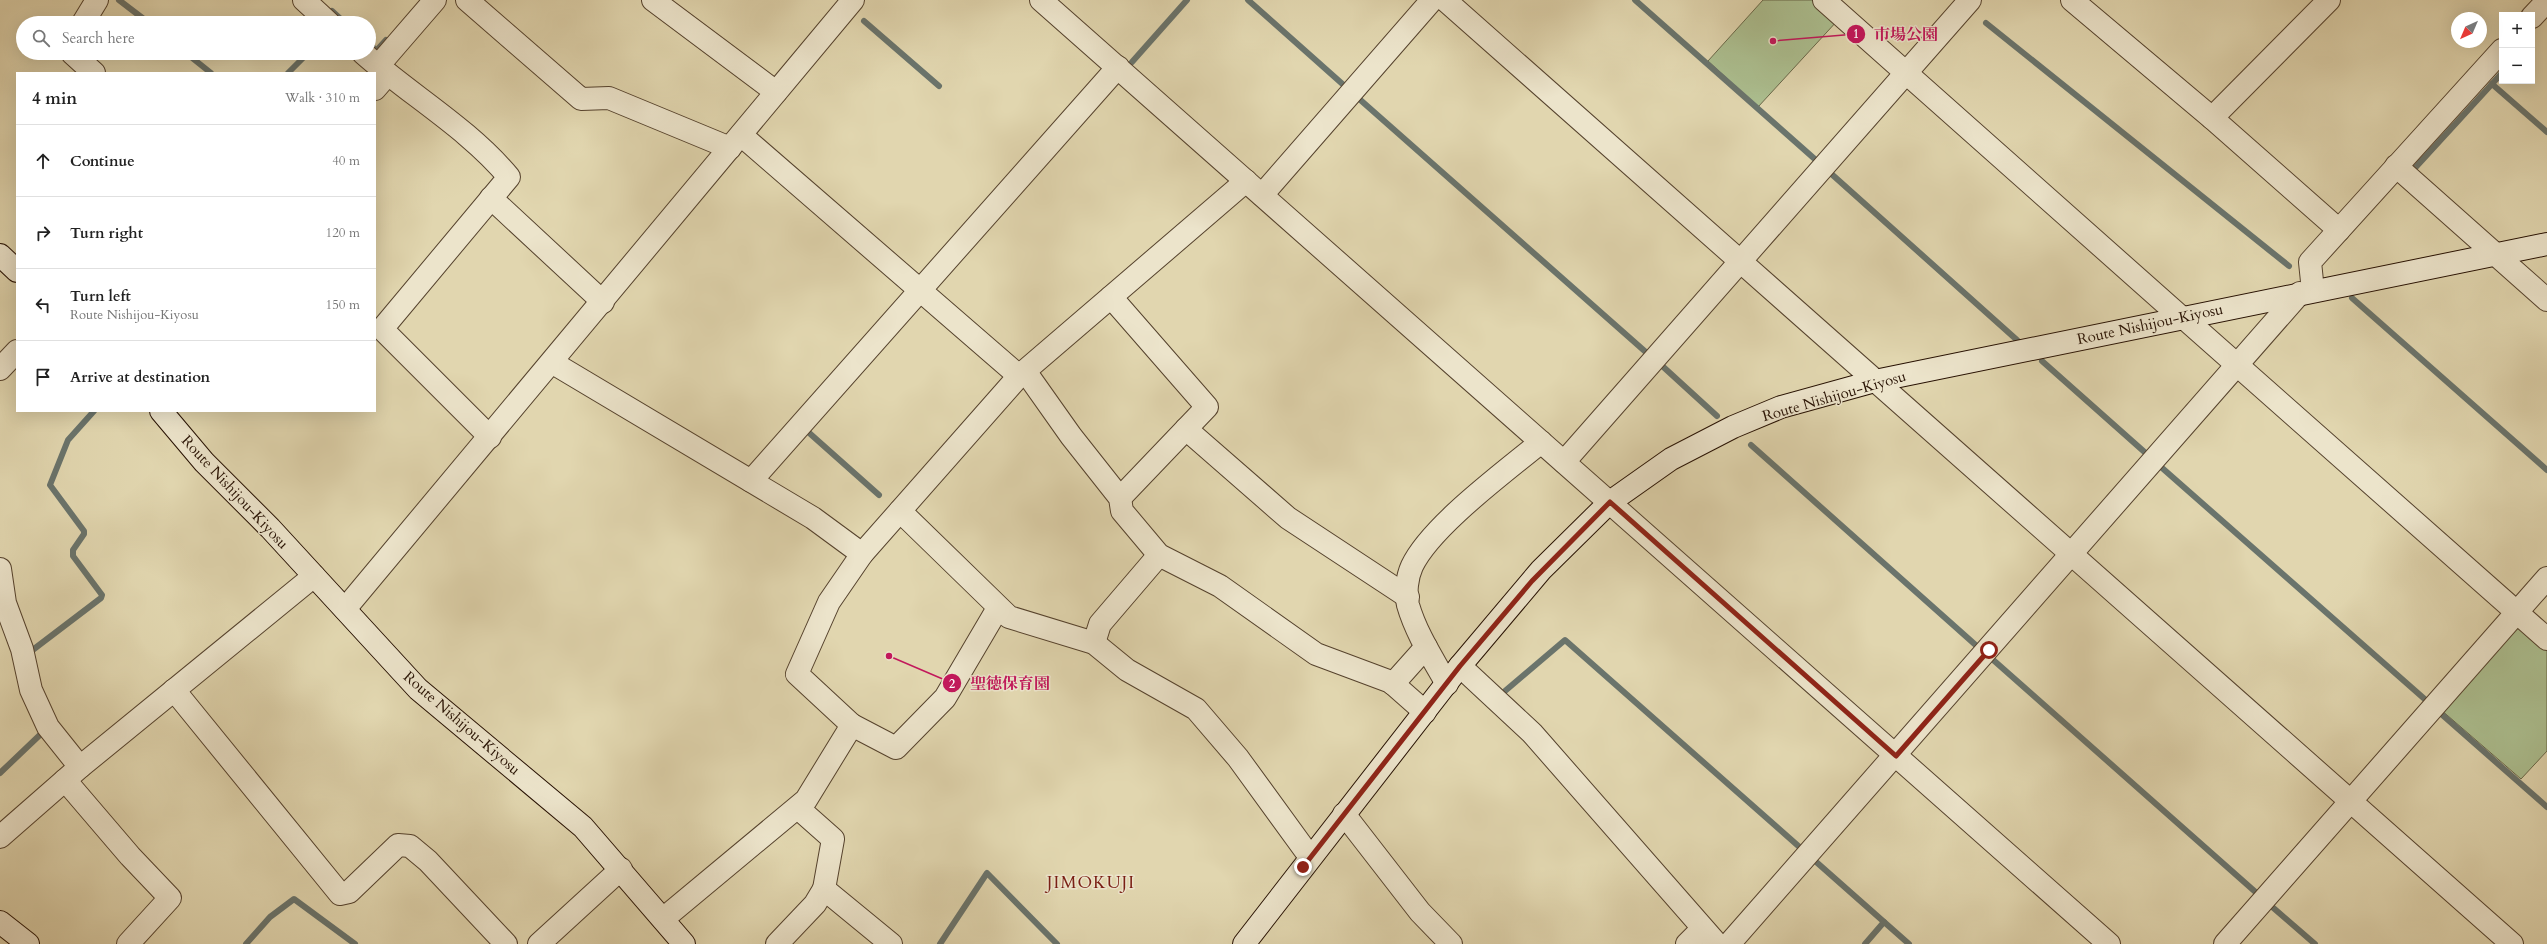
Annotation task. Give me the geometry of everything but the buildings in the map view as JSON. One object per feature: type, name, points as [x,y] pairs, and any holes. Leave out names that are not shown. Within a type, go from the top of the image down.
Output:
[{"type":"street","points":[[87,16],[97,0]]},
{"type":"street","points":[[304,0],[321,16]]},
{"type":"street","points":[[435,0],[376,70],[443,117],[500,166],[509,176],[380,322],[382,329],[490,437]]},
{"type":"street","points":[[467,0],[580,99],[609,98],[735,141],[920,289],[1022,373],[1120,498],[1122,511],[1159,555],[1220,586],[1316,654],[1393,684],[1425,712]]},
{"type":"street","points":[[653,0],[776,92]]},
{"type":"street","points":[[345,610],[553,363],[853,0]]},
{"type":"street","points":[[1042,0],[2109,944]]},
{"type":"street","points":[[1262,195],[1432,0]]},
{"type":"street","points":[[1445,0],[2512,944]]},
{"type":"street","points":[[1824,0],[2547,639]]},
{"type":"street","points":[[1564,462],[1905,71],[1970,0]]},
{"type":"street","points":[[2072,0],[2212,118],[2339,230]]},
{"type":"street","points":[[2212,118],[2329,0]]},
{"type":"street","points":[[2535,14],[2547,1]]},
{"type":"street","points":[[1729,944],[1896,756],[2238,365],[2307,292],[2310,262],[2499,53]]},
{"type":"street","points":[[80,60],[93,72]]},
{"type":"street","points":[[751,481],[920,289],[1118,68]]},
{"type":"street","points":[[2396,166],[2547,300]]},
{"type":"street","points":[[998,608],[945,698],[896,748],[852,726],[797,674],[829,602],[862,554],[1022,373],[1246,181]]},
{"type":"street","points":[[491,198],[603,302]]},
{"type":"street","name":"Route Nishijou-Kiyosu","points":[[1244,944],[1310,857],[1460,666],[1541,570],[1610,502],[1671,459],[1733,427],[1781,407],[1875,381],[2547,244]]},
{"type":"street","points":[[0,256],[16,270]]},
{"type":"street","points":[[1111,297],[1207,407],[1120,498]]},
{"type":"street","points":[[0,369],[16,352]]},
{"type":"street","points":[[553,363],[813,518],[862,554]]},
{"type":"street","name":"Route Nishijou-Kiyosu","points":[[162,412],[204,462],[314,576],[418,689],[584,827],[684,944]]},
{"type":"street","points":[[1186,429],[1288,518],[1408,597]]},
{"type":"street","points":[[1447,684],[1426,646],[1408,604],[1407,581],[1411,567],[1435,535],[1540,442]]},
{"type":"street","points":[[900,510],[998,608],[1009,616],[1094,643],[1127,670],[1196,709],[1238,758],[1310,857]]},
{"type":"street","points":[[1094,643],[1100,624],[1159,555]]},
{"type":"street","points":[[0,570],[5,603],[22,649],[31,690],[48,727],[72,773],[130,856],[170,898],[128,944]]},
{"type":"street","points":[[0,837],[72,773],[314,576]]},
{"type":"street","points":[[2225,944],[2547,578]]},
{"type":"street","points":[[1393,684],[1426,646]]},
{"type":"street","points":[[1460,666],[1532,733],[1709,937],[1687,944]]},
{"type":"street","points":[[174,690],[340,894],[349,892],[398,845],[410,846],[428,861],[506,944]]},
{"type":"street","points":[[663,919],[806,800],[852,726]]},
{"type":"street","points":[[777,944],[815,904],[824,889],[833,840],[798,808]]},
{"type":"street","points":[[1344,814],[1420,912],[1451,944]]},
{"type":"street","points":[[539,944],[621,869]]},
{"type":"street","points":[[824,889],[891,944]]},
{"type":"street","points":[[0,922],[28,944]]},
{"type":"green space","points":[[1763,0],[1816,0],[1838,20],[1758,107],[1708,61]]},
{"type":"green space","points":[[2515,624],[2547,645],[2547,751],[2521,779],[2440,709]]},
{"type":"waterway","points":[[119,0],[140,16]]},
{"type":"waterway","points":[[1132,62],[1187,0]]},
{"type":"waterway","points":[[1248,0],[1347,88]]},
{"type":"waterway","points":[[1635,0],[1817,161]]},
{"type":"waterway","points":[[332,11],[337,16]]},
{"type":"waterway","points":[[864,21],[939,86]]},
{"type":"waterway","points":[[1986,23],[2289,266]]},
{"type":"waterway","points":[[376,51],[386,40]]},
{"type":"waterway","points":[[195,60],[210,72]]},
{"type":"waterway","points":[[289,72],[301,60]]},
{"type":"waterway","points":[[2415,168],[2499,76]]},
{"type":"waterway","points":[[2492,84],[2547,132]]},
{"type":"waterway","points":[[1357,97],[1648,354]]},
{"type":"waterway","points":[[1827,170],[2017,340]]},
{"type":"waterway","points":[[2352,298],[2547,470]]},
{"type":"waterway","points":[[2042,361],[2149,456]]},
{"type":"waterway","points":[[1659,363],[1717,416]]},
{"type":"waterway","points":[[30,655],[30,652],[101,598],[102,595],[73,556],[73,550],[84,534],[84,531],[50,485],[68,440],[93,412]]},
{"type":"waterway","points":[[810,427],[807,431],[879,495]]},
{"type":"waterway","points":[[1751,445],[1979,648]]},
{"type":"waterway","points":[[2161,467],[2428,702]]},
{"type":"waterway","points":[[1505,691],[1565,640],[1804,851]]},
{"type":"waterway","points":[[1991,658],[2260,896]]},
{"type":"waterway","points":[[2439,712],[2547,807]]},
{"type":"waterway","points":[[0,773],[43,732]]},
{"type":"waterway","points":[[1814,860],[1909,944]]},
{"type":"waterway","points":[[940,944],[987,873],[1057,944]]},
{"type":"waterway","points":[[246,944],[270,917],[294,899],[355,944]]},
{"type":"waterway","points":[[2270,905],[2315,944]]},
{"type":"waterway","points":[[1865,944],[1884,922]]},
{"type":"place","name":"市場公園","points":[[1773,41]]},
{"type":"place","name":"聖徳保育園","points":[[889,656]]},
{"type":"district","name":"JIMOKUJI","points":[[1091,882]]},
{"type":"route","points":[[1303,867],[1460,666],[1541,570],[1610,502],[1896,756],[1989,650]]}]
